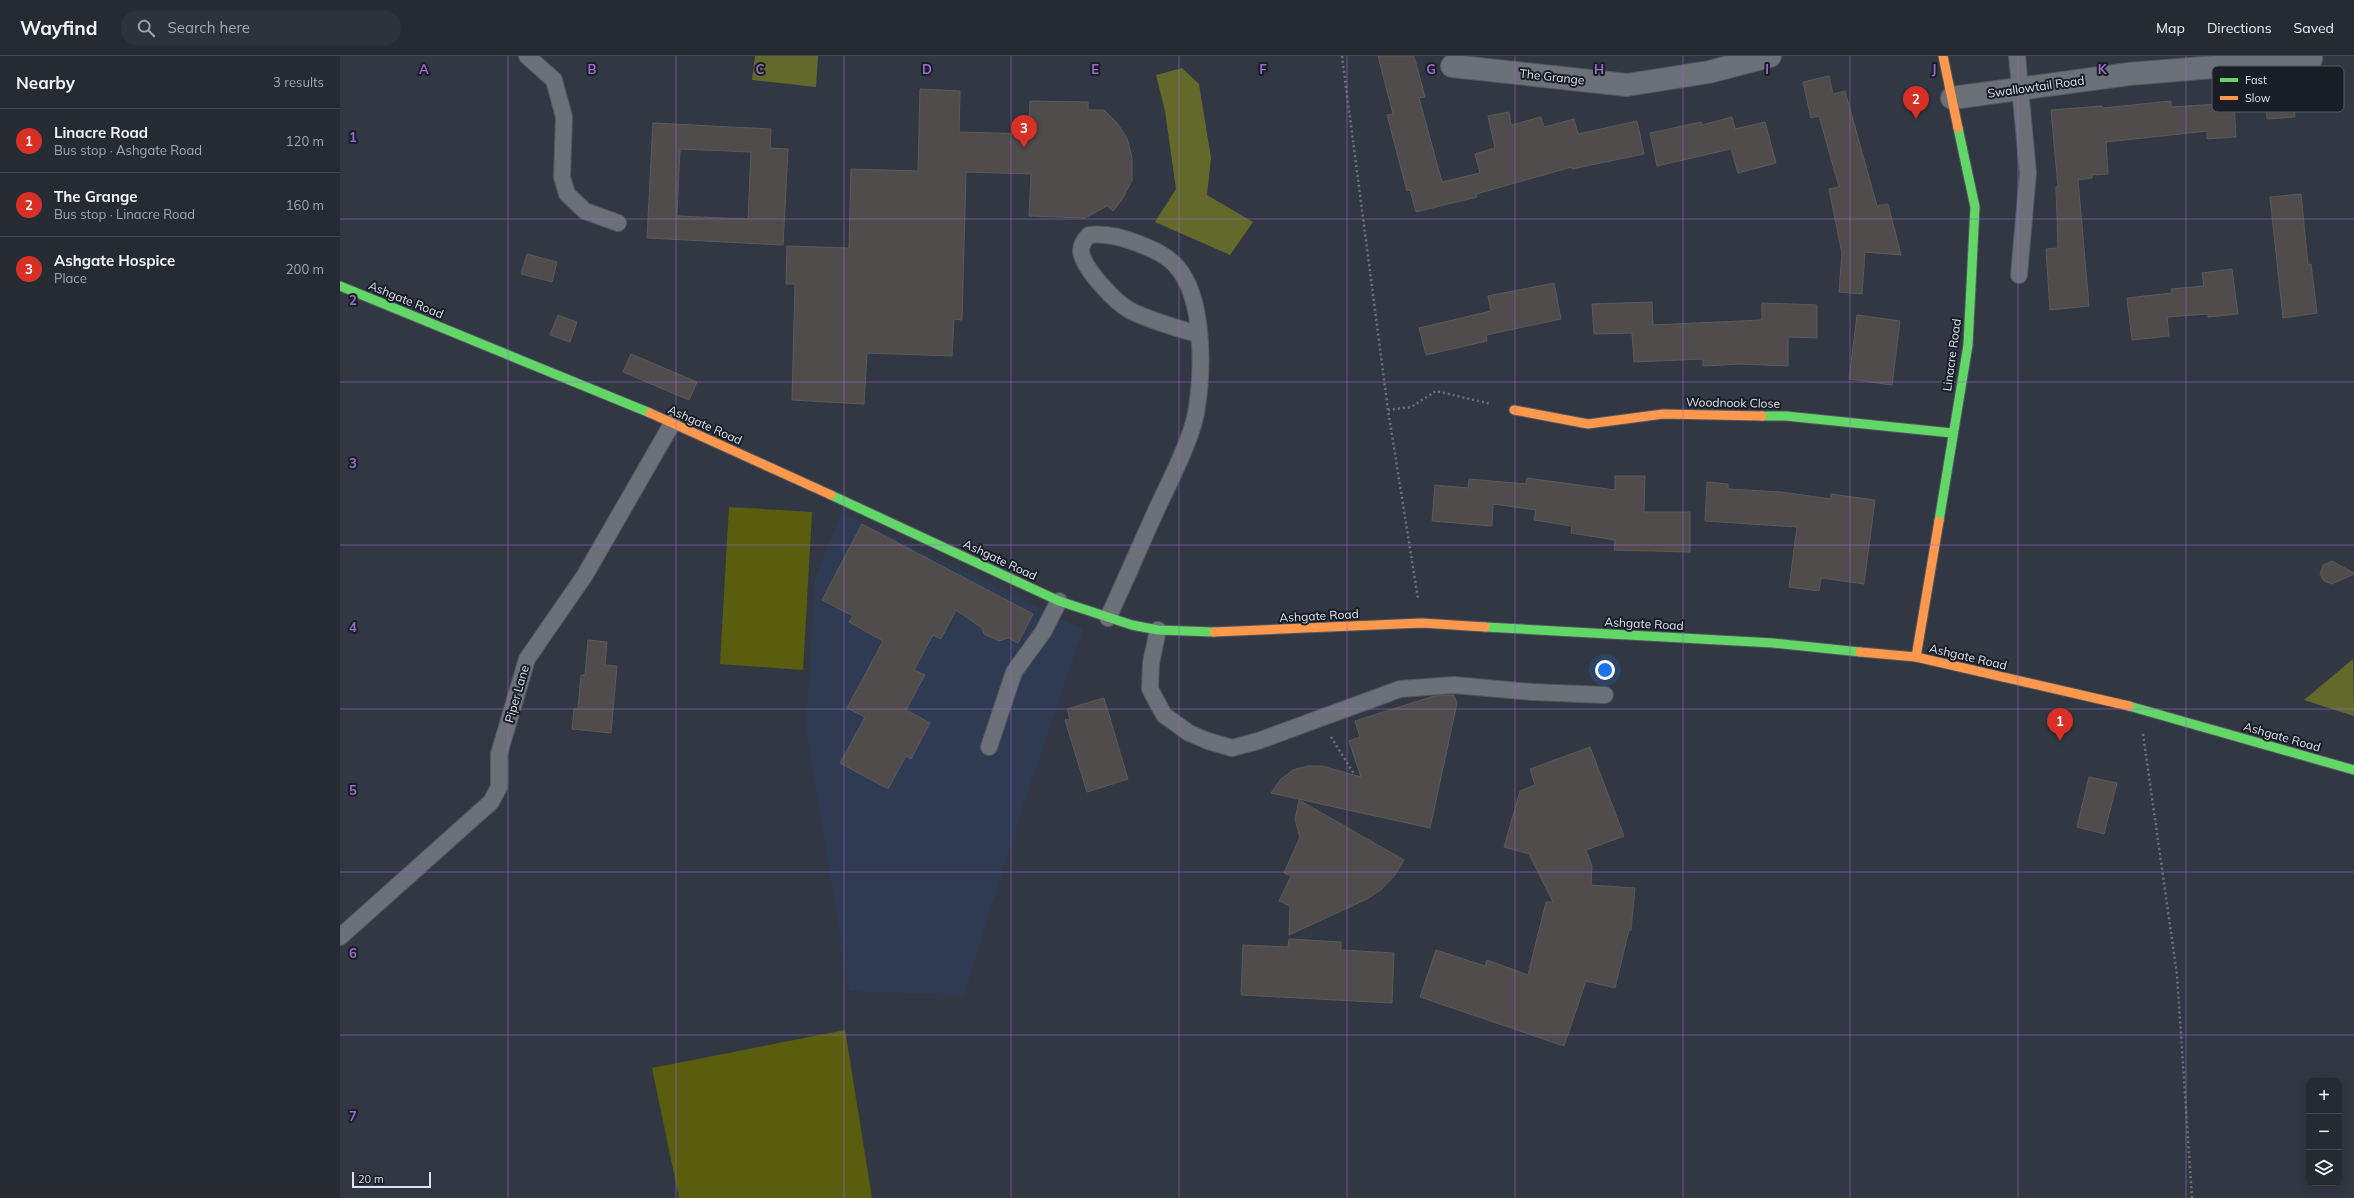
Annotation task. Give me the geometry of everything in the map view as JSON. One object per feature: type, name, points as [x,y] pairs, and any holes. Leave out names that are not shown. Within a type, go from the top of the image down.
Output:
[{"type":"street","name":"The Grange","points":[[1452,66],[1626,84],[1709,72],[1770,56]]},
{"type":"street","name":"Linacre Road","points":[[1916,657],[1952,433],[1968,345],[1975,207],[1943,56]]},
{"type":"street","name":"Swallowtail Road","points":[[2215,66],[2311,57]]},
{"type":"street","name":"Swallowtail Road","points":[[1952,98],[2129,74],[2212,66]]},
{"type":"street","name":"Ashgate Road","points":[[340,286],[673,422],[1059,601],[1108,618],[1158,630],[1228,632],[1422,624],[1773,643],[1916,657],[2139,708],[2354,770]]},
{"type":"street","name":"Woodnook Close","points":[[1514,410],[1588,424],[1663,414],[1778,416],[1952,433]]},
{"type":"lane","points":[[527,56],[554,80],[564,117],[562,177],[567,194],[585,211],[618,223]]},
{"type":"lane","points":[[2017,56],[2028,173],[2019,275]]},
{"type":"lane","points":[[1108,618],[1171,479],[1193,423],[1200,372],[1198,334],[1196,311],[1190,288],[1177,267],[1160,252],[1131,240],[1105,234],[1089,234],[1083,241],[1081,251],[1087,264],[1101,284],[1119,303],[1132,311],[1154,320],[1198,334]]},
{"type":"lane","name":"Piper Lane","points":[[340,937],[491,802],[499,787],[499,754],[527,659],[585,575],[673,422]]},
{"type":"lane","points":[[989,747],[1014,672],[1043,632],[1059,601]]},
{"type":"lane","points":[[1158,630],[1151,663],[1150,689],[1164,714],[1189,733],[1208,741],[1232,748],[1258,741],[1400,689],[1454,685],[1532,692],[1605,695]]},
{"type":"path","points":[[1342,56],[1388,410],[1422,624]]},
{"type":"path","points":[[1388,410],[1411,407],[1436,391],[1514,410]]},
{"type":"path","points":[[2139,708],[2177,975],[2192,1198]]},
{"type":"path","points":[[1320,719],[1354,774]]},
{"type":"shaded area","points":[[729,507],[812,512],[803,670],[720,664]]},
{"type":"shaded area","points":[[841,513],[1083,629],[1015,830],[964,995],[849,991],[806,727],[815,579]]},
{"type":"shaded area","points":[[845,1030],[872,1198],[679,1198],[652,1068]]},
{"type":"green space","points":[[755,56],[818,56],[816,87],[752,80]]},
{"type":"green space","points":[[1182,68],[1199,84],[1211,158],[1207,195],[1253,222],[1230,255],[1155,222],[1176,189],[1165,111],[1156,75]]},
{"type":"green space","points":[[2353,659],[2354,716],[2304,700]]},
{"type":"building","points":[[1378,56],[1414,56],[1425,97],[1419,98],[1442,182],[1480,173],[1475,154],[1495,148],[1488,116],[1509,112],[1511,125],[1541,117],[1544,127],[1574,119],[1578,134],[1637,121],[1644,154],[1572,169],[1572,167],[1476,194],[1477,197],[1416,212],[1410,190],[1407,191],[1387,115],[1393,114]]},
{"type":"building","points":[[1829,76],[1833,94],[1845,91],[1877,206],[1888,204],[1901,255],[1865,252],[1862,294],[1839,292],[1842,253],[1829,189],[1839,187],[1819,116],[1811,118],[1803,82]]},
{"type":"building","points":[[920,89],[960,91],[959,132],[1029,134],[1030,101],[1088,102],[1088,110],[1104,110],[1117,123],[1127,138],[1132,158],[1132,180],[1123,198],[1113,211],[1107,206],[1085,218],[1029,216],[1031,174],[966,172],[962,320],[954,319],[952,356],[867,353],[864,404],[792,400],[795,284],[786,284],[787,246],[849,248],[851,169],[918,171]]},
{"type":"building","points":[[2171,101],[2171,107],[2212,104],[2212,112],[2235,112],[2236,137],[2207,139],[2207,131],[2106,142],[2108,174],[2092,175],[2092,178],[2078,180],[2089,306],[2050,310],[2046,249],[2058,248],[2056,187],[2058,187],[2051,110],[2102,106],[2103,108]]},
{"type":"building","points":[[2267,112],[2295,112],[2295,117],[2267,119]]},
{"type":"building","points":[[1732,117],[1735,129],[1765,122],[1776,163],[1738,173],[1731,149],[1657,166],[1650,133],[1701,122],[1702,125]]},
{"type":"building","points":[[653,123],[771,129],[770,148],[788,149],[783,245],[647,238]],"holes":[[[680,149],[751,152],[748,219],[677,216]]]},
{"type":"building","points":[[2301,194],[2308,265],[2311,264],[2317,313],[2283,318],[2270,197]]},
{"type":"building","points":[[527,254],[557,262],[552,282],[521,274]]},
{"type":"building","points":[[2232,269],[2238,314],[2208,317],[2208,314],[2167,317],[2169,336],[2132,340],[2127,298],[2172,293],[2171,289],[2204,286],[2202,273]]},
{"type":"building","points":[[1554,283],[1561,319],[1486,335],[1487,341],[1426,355],[1419,328],[1491,311],[1488,296]]},
{"type":"building","points":[[1652,302],[1653,325],[1762,320],[1762,303],[1817,305],[1817,338],[1788,337],[1788,366],[1740,364],[1703,366],[1703,359],[1634,362],[1632,333],[1594,334],[1592,304]]},
{"type":"building","points":[[558,315],[577,322],[570,342],[550,335]]},
{"type":"building","points":[[1857,315],[1900,321],[1892,385],[1849,379]]},
{"type":"building","points":[[631,354],[697,382],[689,400],[623,372]]},
{"type":"building","points":[[1615,476],[1645,476],[1644,512],[1690,512],[1690,552],[1614,550],[1615,540],[1571,533],[1572,526],[1534,520],[1536,510],[1493,504],[1492,526],[1432,521],[1435,485],[1468,488],[1469,479],[1526,484],[1527,478],[1615,490]]},
{"type":"building","points":[[1707,482],[1728,484],[1728,489],[1781,492],[1831,499],[1831,494],[1875,500],[1864,584],[1821,578],[1819,591],[1789,587],[1797,527],[1705,521]]},
{"type":"building","points":[[862,524],[1033,614],[1018,643],[1008,638],[999,641],[984,634],[982,628],[956,610],[941,639],[933,635],[914,670],[925,675],[906,710],[930,723],[911,759],[906,756],[888,789],[840,763],[865,717],[847,708],[883,641],[849,622],[853,616],[822,600]]},
{"type":"building","points":[[2332,561],[2354,574],[2332,584],[2324,581],[2320,574],[2323,565]]},
{"type":"building","points":[[588,640],[607,642],[605,665],[617,666],[611,733],[572,729],[574,709],[578,709],[581,675],[585,675]]},
{"type":"building","points":[[1454,695],[1457,703],[1430,828],[1271,793],[1281,779],[1293,770],[1307,766],[1322,766],[1361,777],[1349,741],[1360,737],[1355,721],[1434,696]]},
{"type":"building","points":[[1104,698],[1128,779],[1087,792],[1065,720],[1070,719],[1067,709]]},
{"type":"building","points":[[1590,747],[1624,836],[1586,850],[1592,866],[1591,885],[1635,888],[1631,930],[1629,930],[1615,988],[1586,981],[1564,1046],[1420,997],[1436,950],[1485,966],[1487,960],[1528,975],[1546,902],[1553,902],[1529,854],[1504,847],[1520,791],[1535,785],[1530,769]]},
{"type":"building","points":[[2089,777],[2117,783],[2104,834],[2077,827]]},
{"type":"building","points":[[1299,800],[1404,860],[1395,875],[1382,889],[1367,899],[1289,935],[1290,906],[1279,901],[1291,876],[1284,873],[1300,837],[1295,820]]},
{"type":"building","points":[[1289,939],[1341,942],[1341,950],[1394,953],[1392,1003],[1241,995],[1243,945],[1288,947]]},
{"type":"traffic: fast","points":[[1939,521],[1968,345],[1975,207],[1958,128]]},
{"type":"traffic: fast","points":[[340,286],[650,413]]},
{"type":"traffic: fast","points":[[1762,416],[1786,416],[1952,433]]},
{"type":"traffic: fast","points":[[831,495],[1059,601],[1132,625],[1158,630],[1214,632]]},
{"type":"traffic: fast","points":[[1485,627],[1773,643],[1860,652]]},
{"type":"traffic: fast","points":[[2129,706],[2354,770]]},
{"type":"traffic: slow","points":[[1943,56],[1958,128]]},
{"type":"traffic: slow","points":[[1514,410],[1588,424],[1663,414],[1762,416]]},
{"type":"traffic: slow","points":[[650,413],[831,495]]},
{"type":"traffic: slow","points":[[1916,657],[1939,521]]},
{"type":"traffic: slow","points":[[1214,632],[1422,623],[1485,627]]},
{"type":"traffic: slow","points":[[1860,652],[1916,657],[2129,706]]},
{"type":"place","name":"The Grange","points":[[1916,119]]},
{"type":"place","name":"Ashgate Hospice","points":[[1024,148]]},
{"type":"place","name":"Linacre Road","points":[[2060,741]]}]
